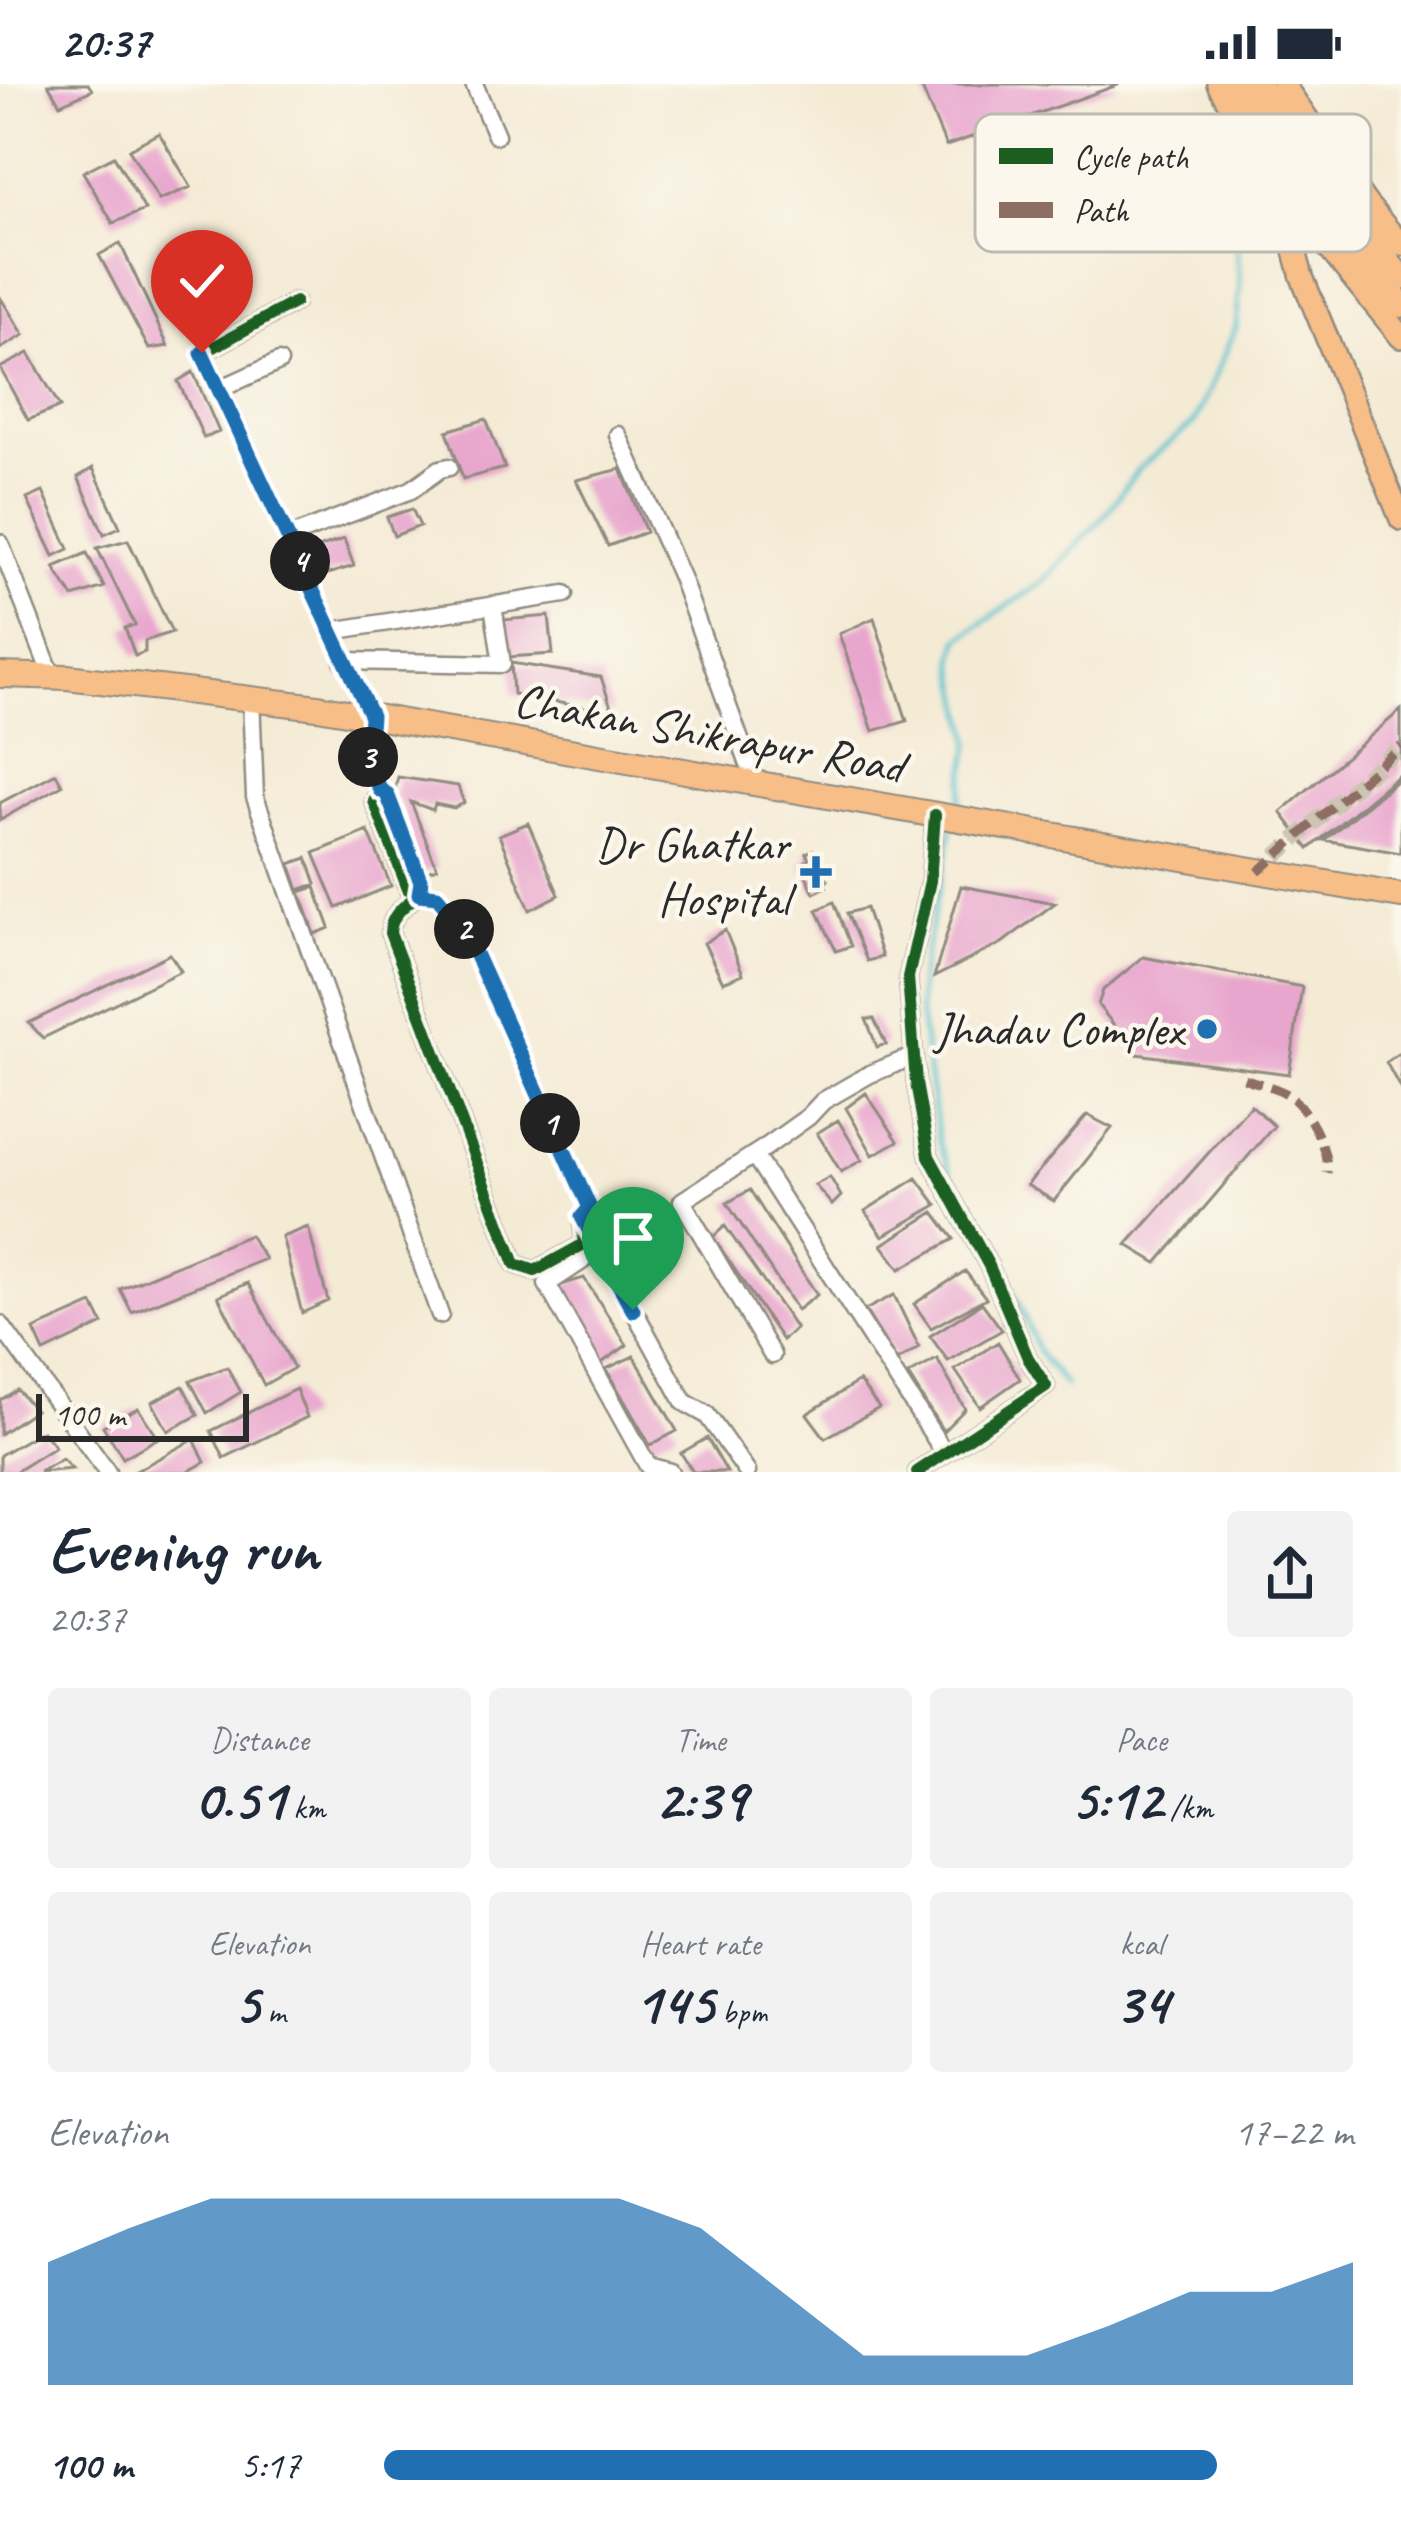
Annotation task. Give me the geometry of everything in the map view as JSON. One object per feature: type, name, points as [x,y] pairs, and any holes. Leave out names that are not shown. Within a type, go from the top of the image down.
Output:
[{"type":"highway","points":[[1234,84],[1254,114]]},
{"type":"highway","points":[[1258,84],[1278,114]]},
{"type":"highway","points":[[1371,241],[1401,278]]},
{"type":"highway","points":[[1356,252],[1401,305]]},
{"type":"highway","name":"Chakan Shikrapur Road","points":[[0,675],[52,676],[371,716],[1401,896]]},
{"type":"main road","points":[[1218,84],[1236,114]]},
{"type":"main road","points":[[1283,84],[1306,114]]},
{"type":"main road","points":[[1371,200],[1398,236]]},
{"type":"main road","points":[[1295,252],[1401,519]]},
{"type":"main road","points":[[1331,252],[1401,338]]},
{"type":"main road","points":[[1302,277],[1336,258]]},
{"type":"street","points":[[473,84],[496,134]]},
{"type":"street","points":[[295,302],[202,353],[371,716],[368,757],[421,882],[419,894],[391,922],[391,933],[515,1264],[535,1271],[584,1244],[582,1217],[590,1208],[463,927],[437,896],[419,894]]},
{"type":"street","points":[[222,388],[279,362]]},
{"type":"street","points":[[617,435],[681,578],[756,784]]},
{"type":"street","points":[[289,537],[411,490],[449,467]]},
{"type":"street","points":[[0,543],[52,676]]},
{"type":"street","points":[[332,631],[566,593]]},
{"type":"street","points":[[343,661],[502,664],[493,605]]},
{"type":"street","points":[[250,698],[255,797],[440,1316]]},
{"type":"street","points":[[917,1472],[1046,1386],[1028,1358],[989,1266],[929,1156],[908,977],[949,818]]},
{"type":"street","points":[[772,1355],[682,1201],[808,1117],[823,1101],[914,1056]]},
{"type":"street","points":[[754,1155],[944,1452]]},
{"type":"street","points":[[582,1217],[684,1402],[707,1415],[747,1472]]},
{"type":"street","points":[[582,1261],[547,1283],[648,1466],[670,1472]]},
{"type":"street","points":[[0,1324],[107,1472]]},
{"type":"building","points":[[48,84],[88,84],[92,90],[60,104]]},
{"type":"building","points":[[1118,84],[1036,114],[975,114],[975,136],[946,146],[921,86]]},
{"type":"building","points":[[159,133],[191,187],[159,200],[129,149]]},
{"type":"building","points":[[114,156],[145,210],[113,223],[83,172]]},
{"type":"building","points":[[120,243],[168,346],[149,349],[99,255]]},
{"type":"building","points":[[0,297],[24,335],[0,349]]},
{"type":"building","points":[[29,353],[60,407],[28,420],[0,368]]},
{"type":"building","points":[[193,372],[219,432],[204,438],[178,381]]},
{"type":"building","points":[[486,419],[505,468],[463,479],[447,431]]},
{"type":"building","points":[[93,468],[120,527],[104,534],[78,477]]},
{"type":"building","points":[[621,469],[646,532],[608,546],[576,480]]},
{"type":"building","points":[[43,492],[69,549],[54,556],[27,499]]},
{"type":"building","points":[[412,509],[420,526],[394,536],[387,517]]},
{"type":"building","points":[[344,539],[354,566],[318,577],[307,552]]},
{"type":"building","points":[[128,540],[172,632],[145,641],[145,652],[135,656],[125,628],[135,625],[97,548]]},
{"type":"building","points":[[87,553],[104,587],[73,597],[54,567]]},
{"type":"building","points":[[549,616],[553,654],[508,657],[502,620]]},
{"type":"building","points":[[874,618],[907,721],[873,731],[839,634]]},
{"type":"building","points":[[511,663],[601,677],[613,713],[513,694]]},
{"type":"building","points":[[1401,710],[1401,773],[1309,849],[1281,812]]},
{"type":"building","points":[[56,773],[62,785],[0,820],[0,803]]},
{"type":"building","points":[[398,777],[458,786],[464,803],[454,808],[435,804],[433,810],[411,802],[437,868],[420,873],[398,798],[393,798]]},
{"type":"building","points":[[1401,777],[1401,853],[1324,840]]},
{"type":"building","points":[[528,823],[559,895],[530,910],[499,835]]},
{"type":"building","points":[[368,831],[391,886],[337,908],[314,853]]},
{"type":"building","points":[[813,850],[828,880],[823,883],[826,887],[814,893],[801,864]]},
{"type":"building","points":[[307,858],[316,884],[299,890],[290,864]]},
{"type":"building","points":[[961,886],[1055,903],[1002,943],[934,977]]},
{"type":"building","points":[[315,887],[330,928],[315,934],[300,892]]},
{"type":"building","points":[[834,902],[851,946],[836,951],[817,910]]},
{"type":"building","points":[[866,908],[882,957],[867,961],[847,913]]},
{"type":"building","points":[[725,930],[743,974],[723,982],[704,943]]},
{"type":"building","points":[[170,954],[181,971],[43,1038],[29,1023]]},
{"type":"building","name":"Jhadav Complex","points":[[1143,957],[1302,987],[1289,1074],[1137,1054],[1098,1005],[1103,990]]},
{"type":"building","points":[[866,1019],[874,1019],[886,1044],[877,1047]]},
{"type":"building","points":[[1401,1052],[1401,1090],[1386,1062]]},
{"type":"building","points":[[866,1093],[898,1141],[873,1155],[846,1108]]},
{"type":"building","points":[[1251,1105],[1274,1126],[1157,1263],[1127,1245]]},
{"type":"building","points":[[1087,1115],[1112,1128],[1054,1201],[1027,1185]]},
{"type":"building","points":[[838,1120],[862,1160],[841,1172],[817,1133]]},
{"type":"building","points":[[830,1177],[841,1196],[832,1205],[815,1185]]},
{"type":"building","points":[[917,1178],[937,1205],[883,1236],[865,1211]]},
{"type":"building","points":[[750,1190],[817,1295],[797,1310],[727,1203]]},
{"type":"building","points":[[934,1212],[954,1239],[900,1269],[882,1245]]},
{"type":"building","points":[[725,1226],[796,1329],[782,1340],[713,1237]]},
{"type":"building","points":[[308,1227],[328,1301],[302,1313],[282,1237]]},
{"type":"building","points":[[249,1235],[265,1259],[132,1312],[120,1289]]},
{"type":"building","points":[[965,1271],[986,1298],[931,1328],[914,1304]]},
{"type":"building","points":[[584,1278],[627,1345],[600,1364],[554,1287]]},
{"type":"building","points":[[248,1283],[294,1368],[264,1385],[218,1296]]},
{"type":"building","points":[[894,1295],[919,1347],[897,1361],[865,1310]]},
{"type":"building","points":[[982,1303],[1002,1330],[948,1361],[930,1336]]},
{"type":"building","points":[[93,1304],[103,1324],[44,1352],[34,1330]]},
{"type":"building","points":[[998,1342],[1020,1379],[980,1407],[955,1370]]},
{"type":"building","points":[[634,1356],[677,1431],[650,1445],[606,1369]]},
{"type":"building","points":[[937,1359],[965,1409],[943,1431],[908,1375]]},
{"type":"building","points":[[227,1367],[241,1392],[207,1413],[190,1381]]},
{"type":"building","points":[[859,1381],[879,1408],[825,1438],[807,1414]]},
{"type":"building","points":[[183,1386],[198,1415],[168,1431],[152,1402]]},
{"type":"building","points":[[296,1389],[307,1417],[224,1458],[211,1431]]},
{"type":"building","points":[[17,1390],[35,1410],[0,1434],[0,1400]]},
{"type":"building","points":[[138,1408],[158,1438],[123,1458],[103,1426]]},
{"type":"building","points":[[42,1431],[55,1447],[15,1472],[0,1472],[0,1455]]},
{"type":"building","points":[[707,1438],[727,1472],[693,1472],[681,1453]]},
{"type":"building","points":[[194,1439],[205,1462],[187,1472],[134,1472]]},
{"type":"building","points":[[62,1459],[72,1469],[39,1472]]},
{"type":"waterway","points":[[958,812],[971,741],[954,659],[959,639],[1041,583],[1106,514],[1138,469],[1195,422],[1236,327],[1237,252]]},
{"type":"waterway","points":[[952,829],[920,977],[919,1009],[939,1144],[956,1186],[1020,1305],[1038,1352],[1065,1385]]},
{"type":"tunnel","points":[[1258,872],[1401,746]]},
{"type":"marked path","points":[[1258,872],[1401,746]]},
{"type":"marked path","points":[[1244,1078],[1280,1090],[1297,1103],[1321,1142],[1327,1173]]},
{"type":"cycle path","points":[[295,302],[203,353],[371,716],[368,757],[380,790],[391,804]]},
{"type":"cycle path","points":[[380,790],[374,801],[408,889],[437,896],[463,927],[590,1208],[582,1217],[584,1244],[535,1271],[515,1264],[390,933],[396,915],[419,894]]},
{"type":"cycle path","points":[[917,1472],[1046,1386],[1028,1358],[989,1266],[929,1156],[916,1083],[908,977],[930,881],[935,815]]},
{"type":"place","name":"Dr Ghatkar Hospital","points":[[816,872]]},
{"type":"place","name":"Jhadav Complex","points":[[1207,1029]]},
{"type":"route","points":[[202,353],[371,716],[368,757],[421,882],[419,894],[437,896],[463,927],[590,1208],[582,1217],[633,1310]]}]
